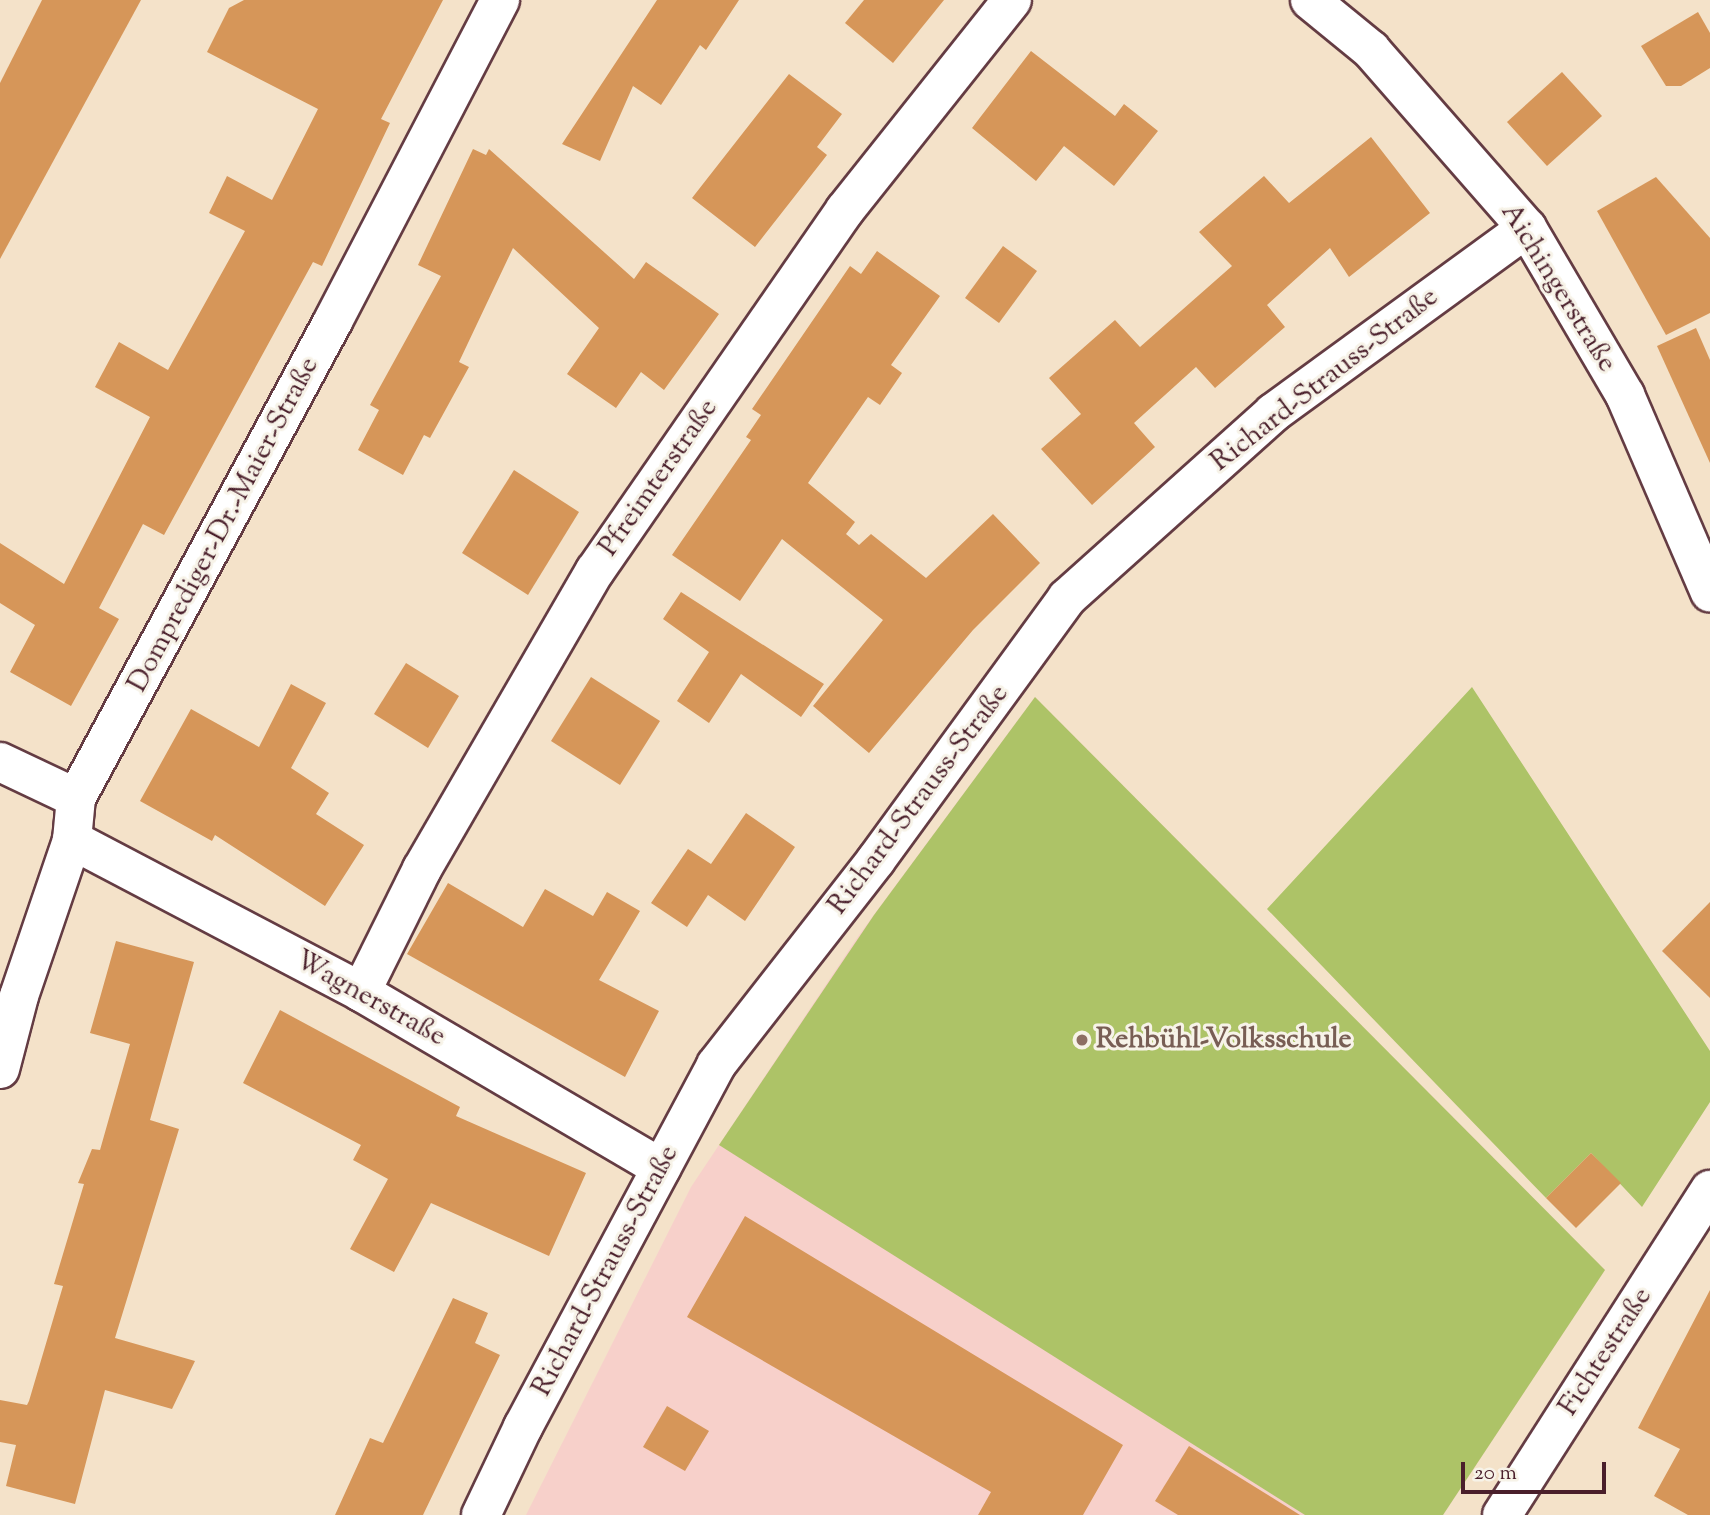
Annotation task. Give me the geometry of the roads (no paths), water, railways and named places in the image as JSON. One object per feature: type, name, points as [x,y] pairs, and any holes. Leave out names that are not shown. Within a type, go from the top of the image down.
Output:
[{"type":"street","name":"Domprediger-Dr.-Maier-Straße","points":[[0,1069],[19,996],[72,840],[76,798],[327,333],[500,0]]},
{"type":"street","name":"Pfreimterstraße","points":[[361,992],[422,869],[595,571],[845,210],[1012,0]]},
{"type":"street","name":"Aichingerstraße","points":[[1310,0],[1371,50],[1527,228],[1625,395],[1710,592]]},
{"type":"street","name":"Richard-Strauss-Straße","points":[[481,1515],[523,1427],[716,1065],[876,860],[1068,598],[1273,413],[1527,228]]},
{"type":"street","points":[[0,762],[76,798]]},
{"type":"street","name":"Wagnerstraße","points":[[72,840],[361,992],[661,1168]]},
{"type":"street","name":"Fichtestraße","points":[[1502,1515],[1710,1190]]},
{"type":"place","name":"Rehbühl-Volksschule","points":[[1082,1040]]}]
